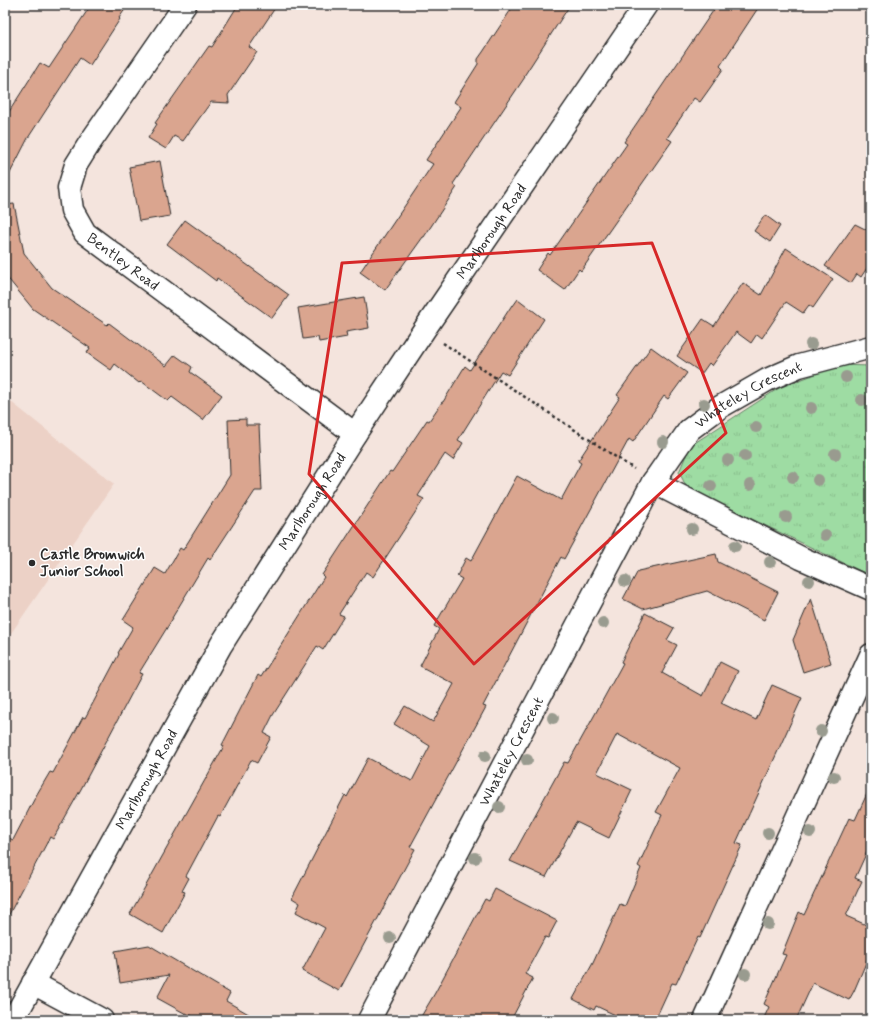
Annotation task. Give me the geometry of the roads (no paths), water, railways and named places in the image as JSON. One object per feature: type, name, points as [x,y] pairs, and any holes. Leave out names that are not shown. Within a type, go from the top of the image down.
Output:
[{"type":"street","name":"Bentley Road","points":[[185,5],[76,165],[69,188],[72,210],[85,233],[355,434]]},
{"type":"street","name":"Marlborough Road","points":[[13,1020],[221,645],[355,434],[424,330],[646,5]]},
{"type":"street","name":"Whateley Crescent","points":[[369,1020],[653,482],[689,430],[720,407],[767,380],[799,366],[871,347]]},
{"type":"street","points":[[653,482],[801,558],[871,589]]},
{"type":"street","points":[[705,1020],[871,656]]},
{"type":"street","points":[[34,983],[102,1020]]},
{"type":"place","name":"Castle Bromwich Junior School","points":[[32,563]]}]
